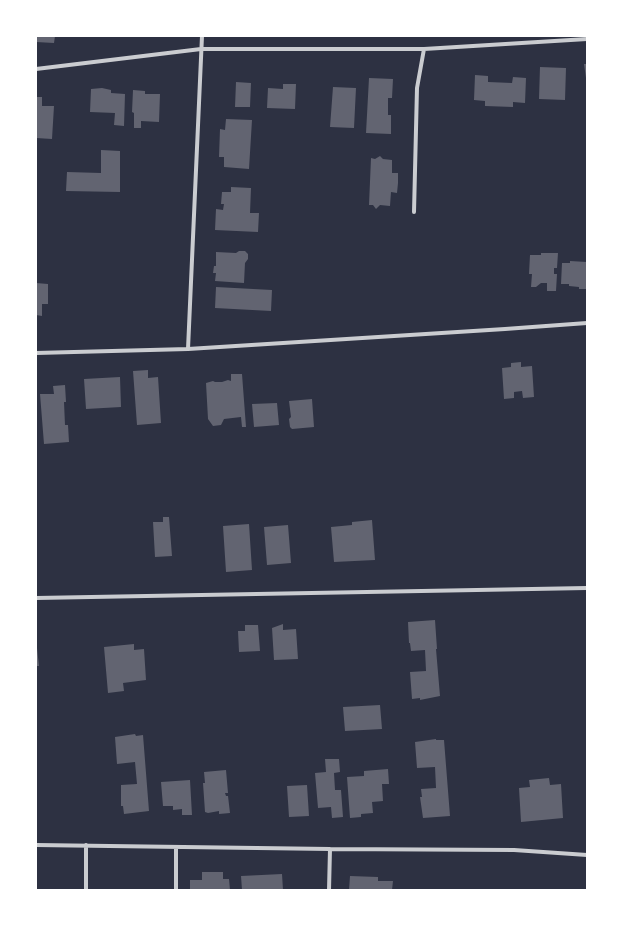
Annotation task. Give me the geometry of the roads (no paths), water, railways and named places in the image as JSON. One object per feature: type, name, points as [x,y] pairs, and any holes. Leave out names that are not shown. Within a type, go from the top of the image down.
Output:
[{"type":"street","points":[[188,349],[202,36]]},
{"type":"street","points":[[36,69],[201,49],[424,49],[587,38]]},
{"type":"street","points":[[414,212],[417,88],[424,49]]},
{"type":"street","points":[[36,353],[188,349],[587,323]]},
{"type":"street","points":[[36,598],[587,588]]},
{"type":"street","points":[[36,845],[514,850],[587,855]]},
{"type":"street","points":[[86,846],[86,890]]},
{"type":"street","points":[[176,847],[176,890]]},
{"type":"street","points":[[329,890],[330,849]]}]
